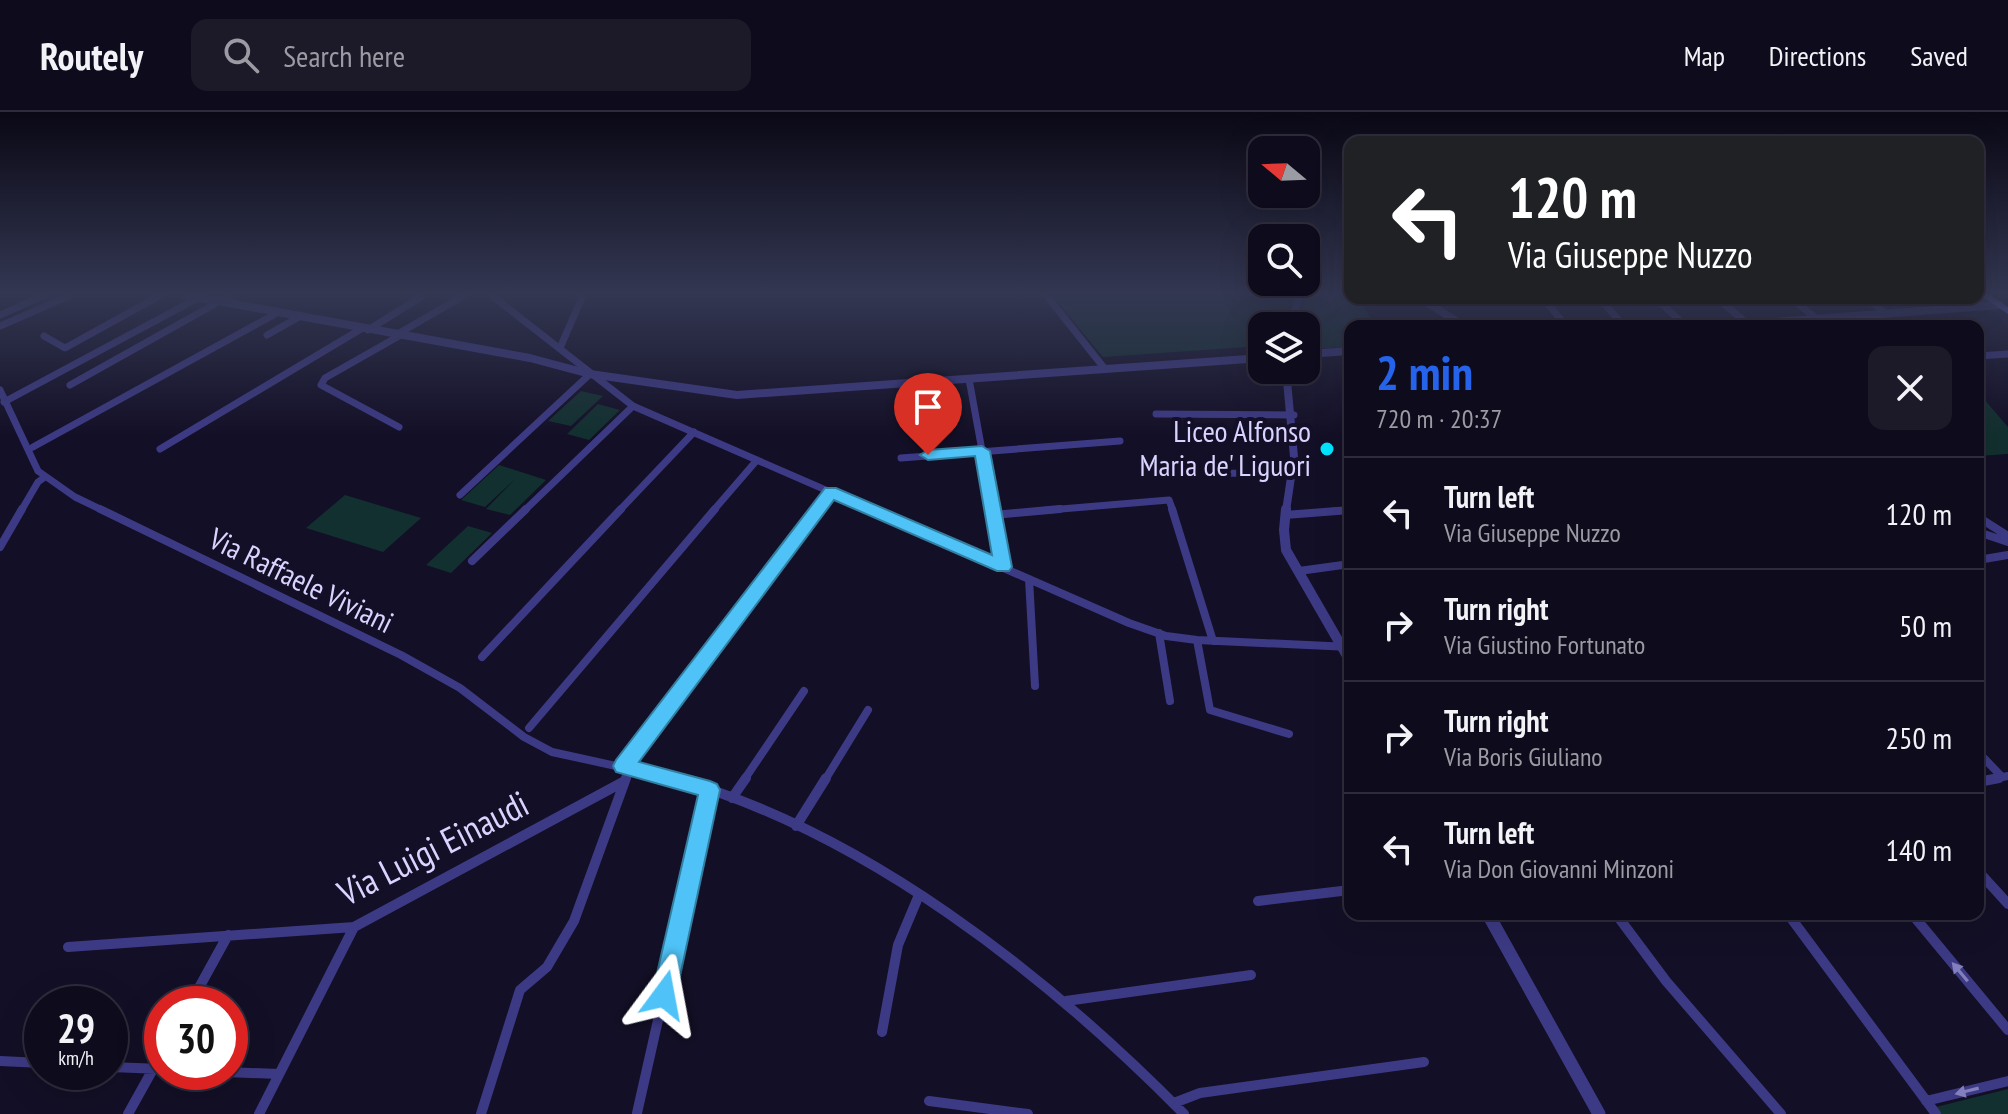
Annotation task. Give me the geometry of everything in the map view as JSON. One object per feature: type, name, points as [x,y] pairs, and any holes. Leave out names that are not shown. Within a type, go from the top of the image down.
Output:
[{"type":"street","points":[[54,342],[65,348],[76,342]]},
{"type":"street","points":[[4,402],[116,342]]},
{"type":"street","points":[[70,385],[149,342]]},
{"type":"street","points":[[33,447],[225,342]]},
{"type":"street","points":[[160,449],[344,342]]},
{"type":"street","points":[[387,342],[325,378],[321,385],[399,427]]},
{"type":"street","points":[[432,342],[530,358],[590,374],[737,395],[1248,359]]},
{"type":"street","points":[[552,342],[633,406],[1159,633],[1197,640],[1344,648]]},
{"type":"street","points":[[560,348],[563,342]]},
{"type":"street","points":[[1083,342],[1105,369]]},
{"type":"street","points":[[1320,353],[1344,351]]},
{"type":"street","points":[[1984,356],[2008,354]]},
{"type":"street","points":[[460,495],[590,374]]},
{"type":"street","points":[[969,379],[1003,567]]},
{"type":"street","points":[[1288,384],[1294,415],[1293,474],[1282,536],[1286,550],[1344,643]]},
{"type":"street","name":"Via Raffaele Viviani","points":[[0,390],[26,451],[45,477],[75,497],[369,639],[449,682],[523,737],[553,752],[579,761],[628,767],[710,790],[796,826],[919,895],[1066,1001],[1184,1114]]},
{"type":"street","points":[[472,561],[633,406]]},
{"type":"street","points":[[1156,414],[1294,415]]},
{"type":"street","points":[[482,657],[694,432]]},
{"type":"street","points":[[901,458],[1120,441]]},
{"type":"street","points":[[529,728],[757,460]]},
{"type":"street","points":[[1215,473],[1293,474]]},
{"type":"street","points":[[0,547],[38,482],[45,477]]},
{"type":"street","points":[[481,1114],[520,990],[547,967],[574,921],[628,767],[831,492]]},
{"type":"street","points":[[994,515],[1169,500],[1213,641]]},
{"type":"street","points":[[1285,515],[1344,510]]},
{"type":"street","points":[[1984,521],[2008,539]]},
{"type":"street","points":[[1984,533],[2008,539]]},
{"type":"street","points":[[1984,559],[2008,555]]},
{"type":"street","points":[[1299,571],[1344,565]]},
{"type":"street","points":[[1029,579],[1035,686]]},
{"type":"street","points":[[1159,633],[1170,701]]},
{"type":"street","points":[[1197,640],[1210,710],[1289,734]]},
{"type":"street","points":[[732,798],[804,691]]},
{"type":"street","points":[[796,826],[868,710]]},
{"type":"street","points":[[1984,757],[2005,776]]},
{"type":"street","points":[[1984,781],[2005,776]]},
{"type":"street","name":"Via Luigi Einaudi","points":[[68,947],[354,927],[623,782]]},
{"type":"street","points":[[637,1113],[710,790]]},
{"type":"street","points":[[1984,878],[2008,904]]},
{"type":"street","points":[[1258,901],[1344,891]]},
{"type":"street","points":[[882,1032],[894,952],[902,925],[919,895]]},
{"type":"street","points":[[1491,920],[1599,1114]]},
{"type":"street","points":[[1620,920],[1666,981],[1781,1114]]},
{"type":"street","points":[[1792,920],[1936,1114]]},
{"type":"street","points":[[1917,920],[2008,1030]]},
{"type":"street","points":[[259,1114],[354,927]]},
{"type":"street","points":[[200,986],[228,935]]},
{"type":"street","points":[[1066,1001],[1251,975]]},
{"type":"street","points":[[0,1061],[24,1062]]},
{"type":"street","points":[[1174,1103],[1200,1093],[1424,1062]]},
{"type":"street","points":[[248,1073],[279,1074]]},
{"type":"street","points":[[1926,1101],[2008,1081]]},
{"type":"street","points":[[128,1114],[144,1090]]},
{"type":"street","points":[[929,1101],[1028,1114]]},
{"type":"green space","points":[[1090,342],[1248,342],[1248,347],[1103,357]]},
{"type":"green space","points":[[1320,342],[1344,342],[1344,347],[1320,348]]},
{"type":"green space","points":[[581,391],[603,396],[571,426],[548,421]]},
{"type":"green space","points":[[1984,399],[2008,427],[2008,454],[1984,456]]},
{"type":"green space","points":[[598,404],[620,410],[589,440],[567,434]]},
{"type":"green space","points":[[499,465],[546,480],[510,515],[486,509],[515,479],[485,507],[461,500]]},
{"type":"green space","points":[[345,495],[421,518],[383,552],[306,528]]},
{"type":"green space","points":[[468,526],[492,533],[451,573],[426,565]]},
{"type":"green space","points":[[2008,1089],[2008,1114],[1941,1114],[1936,1107]]},
{"type":"place","name":"Liceo Alfonso Maria de' Liguori","points":[[1327,449]]},
{"type":"route","points":[[664,995],[710,790],[670,776],[624,766],[831,492],[1003,567],[982,451],[928,455]]}]
